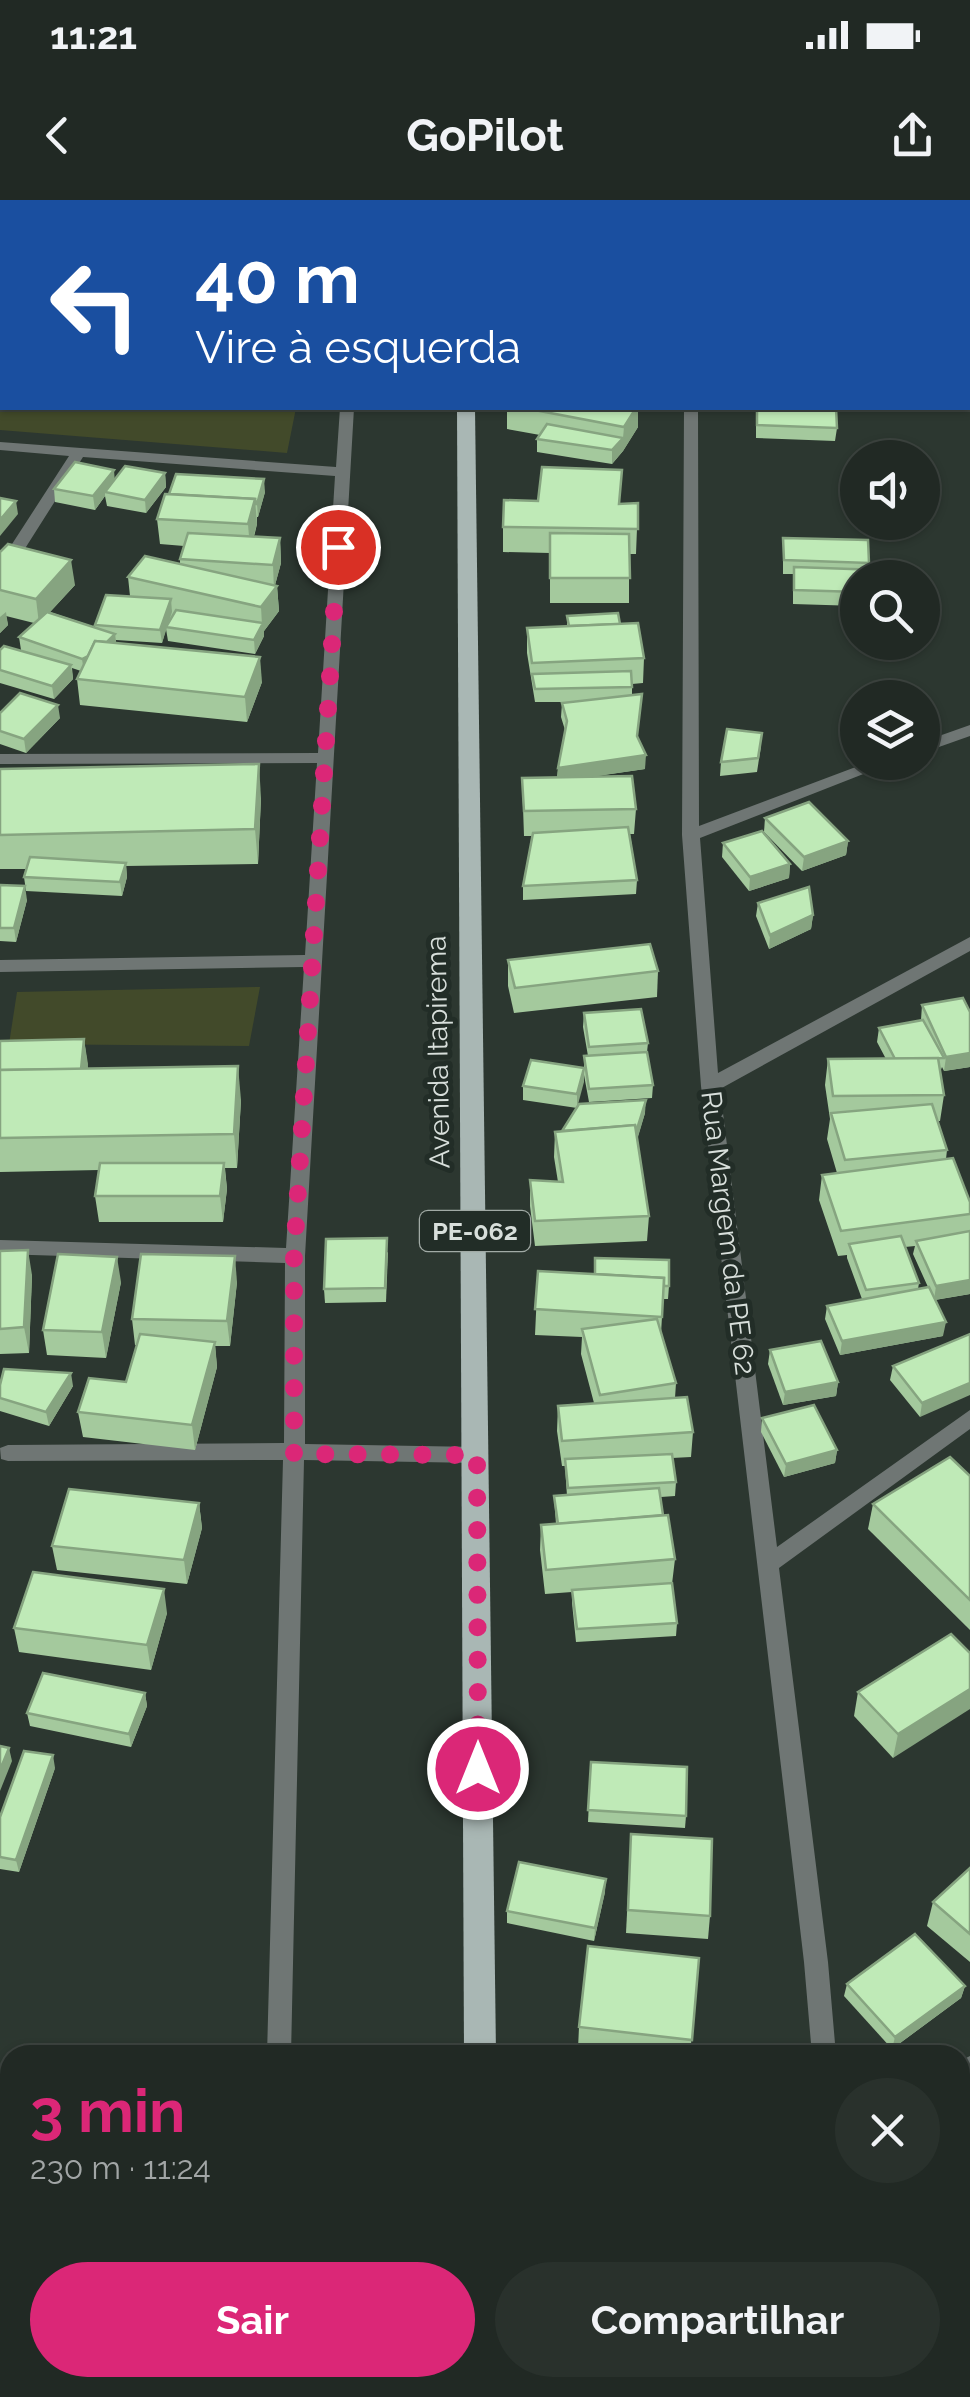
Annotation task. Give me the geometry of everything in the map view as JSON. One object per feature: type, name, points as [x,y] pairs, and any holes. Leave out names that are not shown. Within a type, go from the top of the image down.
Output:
[{"type":"main road","name":"Avenida Itapirema","points":[[466,410],[480,2045]]},
{"type":"street","points":[[279,2045],[294,1454],[294,1256],[347,410]]},
{"type":"street","name":"Rua Margem da PE 62","points":[[691,410],[691,835],[710,1086],[823,2045]]},
{"type":"street","points":[[0,446],[340,472]]},
{"type":"street","points":[[11,558],[78,452]]},
{"type":"street","points":[[940,741],[970,730]]},
{"type":"street","points":[[0,759],[326,758]]},
{"type":"street","points":[[691,835],[840,779]]},
{"type":"street","points":[[710,1086],[970,944]]},
{"type":"street","points":[[0,966],[311,960]]},
{"type":"street","points":[[0,1247],[294,1256]]},
{"type":"street","points":[[769,1564],[970,1418]]},
{"type":"street","points":[[8,1453],[195,1450],[477,1455]]},
{"type":"green space","points":[[0,410],[296,410],[287,453],[0,430]]},
{"type":"green space","points":[[260,987],[249,1046],[9,1044],[17,992]]},
{"type":"building","points":[[535,410],[635,410],[624,427]]},
{"type":"building","points":[[757,410],[836,410],[837,428],[757,425]]},
{"type":"building","points":[[547,424],[623,438],[612,450],[537,439]]},
{"type":"building","points":[[75,462],[114,470],[93,496],[54,489]]},
{"type":"building","points":[[125,466],[165,473],[145,500],[105,492]]},
{"type":"building","points":[[542,467],[622,470],[619,504],[638,503],[638,529],[503,527],[504,500],[538,501]]},
{"type":"building","points":[[176,474],[264,479],[256,504],[255,499],[169,494]]},
{"type":"building","points":[[165,494],[255,499],[248,524],[157,519]]},
{"type":"building","points":[[0,498],[16,501],[0,520]]},
{"type":"building","points":[[188,533],[280,538],[273,565],[180,559]]},
{"type":"building","points":[[550,533],[629,534],[630,578],[550,578]]},
{"type":"building","points":[[783,538],[868,540],[869,560],[784,560]]},
{"type":"building","points":[[8,544],[71,560],[36,599],[0,590],[0,552]]},
{"type":"building","points":[[145,556],[277,586],[261,607],[128,577]]},
{"type":"building","points":[[794,567],[840,569],[840,591],[794,590]]},
{"type":"building","points":[[106,595],[171,599],[160,630],[95,625]]},
{"type":"building","points":[[176,610],[263,623],[254,640],[166,627]]},
{"type":"building","points":[[47,612],[115,634],[107,642],[95,641],[88,656],[82,659],[19,637]]},
{"type":"building","points":[[618,613],[620,624],[569,626],[567,616]]},
{"type":"building","points":[[638,623],[644,658],[532,663],[527,628]]},
{"type":"building","points":[[95,641],[260,657],[245,697],[77,679]]},
{"type":"building","points":[[4,646],[71,665],[52,686],[0,670],[0,650]]},
{"type":"building","points":[[631,671],[632,687],[535,689],[532,674]]},
{"type":"building","points":[[20,693],[58,705],[24,739],[0,731],[0,713]]},
{"type":"building","points":[[642,694],[637,736],[646,755],[558,768],[567,721],[562,703]]},
{"type":"building","points":[[727,729],[762,733],[758,758],[721,762]]},
{"type":"building","points":[[259,764],[255,829],[0,835],[0,769]]},
{"type":"building","points":[[632,776],[636,809],[524,811],[522,778]]},
{"type":"building","points":[[809,802],[848,841],[804,857],[765,818]]},
{"type":"building","points":[[628,827],[637,880],[523,886],[533,833]]},
{"type":"building","points":[[762,831],[790,864],[750,877],[723,843]]},
{"type":"building","points":[[30,857],[126,863],[120,882],[24,877]]},
{"type":"building","points":[[0,885],[25,886],[14,928],[0,928]]},
{"type":"building","points":[[809,887],[813,915],[770,935],[758,903]]},
{"type":"building","points":[[650,944],[658,971],[515,988],[508,960]]},
{"type":"building","points":[[963,998],[970,1012],[970,1053],[946,1057],[922,1005]]},
{"type":"building","points":[[641,1009],[648,1043],[589,1047],[584,1013]]},
{"type":"building","points":[[923,1020],[944,1058],[895,1059],[879,1028]]},
{"type":"building","points":[[84,1039],[81,1069],[0,1070],[0,1041]]},
{"type":"building","points":[[647,1052],[653,1085],[589,1089],[584,1056]]},
{"type":"building","points":[[938,1058],[944,1095],[833,1096],[828,1059]]},
{"type":"building","points":[[531,1060],[584,1068],[577,1094],[523,1086]]},
{"type":"building","points":[[238,1066],[234,1134],[0,1138],[0,1070]]},
{"type":"building","points":[[646,1100],[636,1132],[635,1125],[562,1131],[579,1104]]},
{"type":"building","points":[[932,1104],[947,1150],[845,1160],[831,1113]]},
{"type":"building","points":[[635,1125],[649,1216],[535,1221],[530,1180],[563,1182],[555,1132]]},
{"type":"building","points":[[953,1158],[970,1202],[970,1214],[841,1231],[822,1175]]},
{"type":"building","points":[[100,1163],[224,1163],[220,1196],[95,1196]]},
{"type":"building","points":[[970,1231],[970,1280],[936,1286],[916,1241]]},
{"type":"building","points":[[901,1236],[919,1283],[866,1290],[849,1244]]},
{"type":"building","points":[[387,1238],[385,1288],[324,1289],[326,1239]]},
{"type":"building","points":[[28,1250],[24,1327],[0,1329],[0,1251]]},
{"type":"building","points":[[58,1254],[117,1257],[102,1332],[43,1330]]},
{"type":"building","points":[[141,1254],[235,1256],[227,1321],[132,1319]]},
{"type":"building","points":[[595,1258],[669,1260],[669,1286],[664,1286],[664,1278],[595,1274]]},
{"type":"building","points":[[538,1271],[664,1278],[662,1317],[535,1309]]},
{"type":"building","points":[[929,1287],[946,1322],[842,1341],[827,1306]]},
{"type":"building","points":[[657,1319],[676,1383],[600,1395],[582,1329]]},
{"type":"building","points":[[140,1334],[215,1342],[192,1425],[78,1412],[89,1378],[126,1382]]},
{"type":"building","points":[[970,1334],[970,1383],[922,1403],[893,1366]]},
{"type":"building","points":[[821,1341],[838,1382],[785,1392],[770,1350]]},
{"type":"building","points":[[4,1369],[71,1373],[46,1412],[0,1398]]},
{"type":"building","points":[[687,1397],[693,1432],[562,1441],[558,1406]]},
{"type":"building","points":[[814,1405],[837,1450],[786,1464],[762,1418]]},
{"type":"building","points":[[672,1454],[676,1482],[568,1488],[565,1459]]},
{"type":"building","points":[[950,1457],[970,1476],[970,1600],[873,1504]]},
{"type":"building","points":[[659,1488],[663,1515],[558,1524],[554,1496]]},
{"type":"building","points":[[69,1489],[199,1503],[184,1560],[52,1546]]},
{"type":"building","points":[[668,1515],[675,1559],[546,1570],[541,1525]]},
{"type":"building","points":[[33,1572],[164,1589],[147,1645],[14,1628]]},
{"type":"building","points":[[672,1583],[677,1623],[577,1629],[572,1590]]},
{"type":"building","points":[[951,1634],[970,1653],[970,1689],[898,1734],[858,1692]]},
{"type":"building","points":[[43,1673],[145,1693],[129,1734],[27,1713]]},
{"type":"building","points":[[0,1746],[9,1748],[0,1770]]},
{"type":"building","points":[[24,1751],[53,1755],[16,1860],[0,1857],[0,1817]]},
{"type":"building","points":[[591,1762],[687,1767],[686,1816],[588,1810]]},
{"type":"building","points":[[631,1834],[712,1839],[710,1916],[628,1910]]},
{"type":"building","points":[[519,1862],[606,1879],[595,1928],[507,1911]]},
{"type":"building","points":[[970,1868],[970,1934],[933,1902]]},
{"type":"building","points":[[915,1934],[965,1986],[895,2037],[847,1984]]},
{"type":"building","points":[[588,1946],[699,1958],[692,2040],[579,2027]]},
{"type":"route","points":[[338,547],[294,1256],[294,1454],[477,1455],[478,1769]]}]
